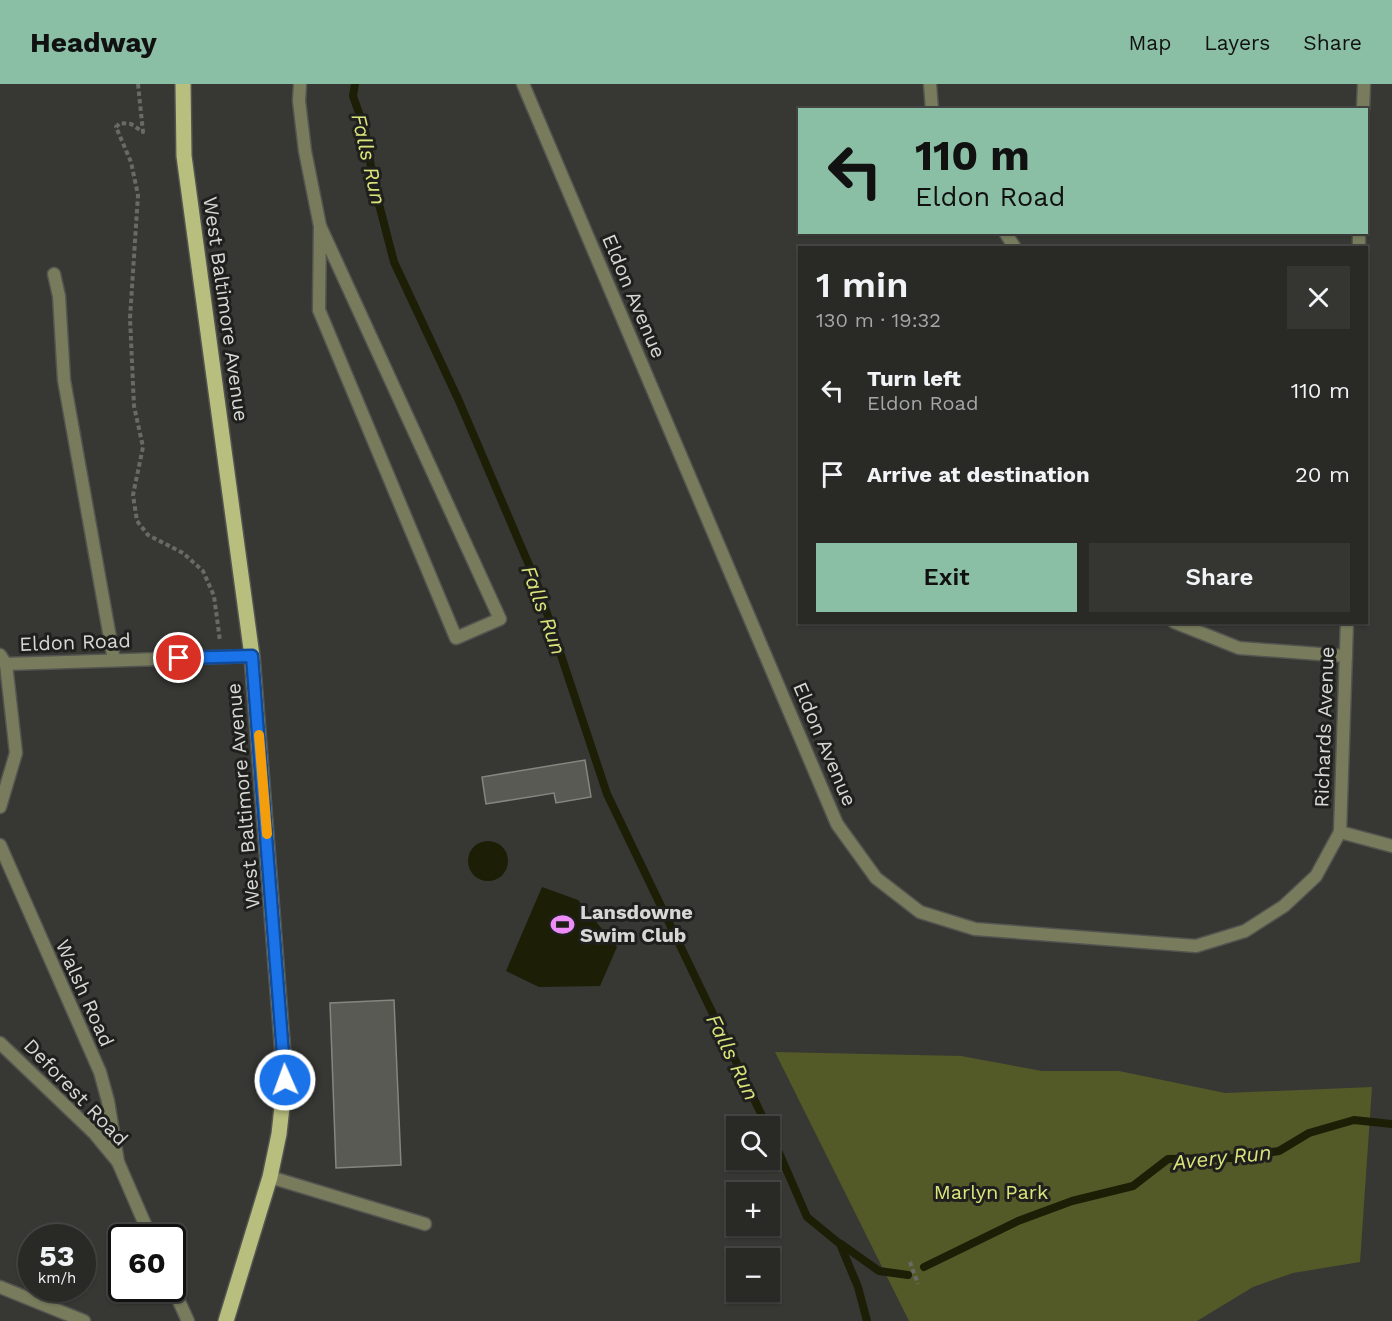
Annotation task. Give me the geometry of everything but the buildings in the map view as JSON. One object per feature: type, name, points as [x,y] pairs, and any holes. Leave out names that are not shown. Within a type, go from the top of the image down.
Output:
[{"type":"main road","name":"West Baltimore Avenue","points":[[183,84],[184,156],[252,656],[285,1080],[279,1134],[270,1177],[226,1321]]},
{"type":"street","points":[[300,84],[298,101],[305,151],[320,225],[319,310],[456,638],[500,619],[320,225]]},
{"type":"street","name":"Eldon Avenue","points":[[523,84],[837,824],[876,878],[920,912],[975,929],[1196,946],[1245,931],[1284,906],[1316,876],[1340,832]]},
{"type":"street","points":[[930,84],[932,108]]},
{"type":"street","points":[[1363,108],[1364,84]]},
{"type":"street","points":[[54,274],[59,296],[64,380],[114,660]]},
{"type":"street","points":[[1179,624],[1239,648],[1346,656]]},
{"type":"street","name":"Richards Avenue","points":[[1340,832],[1347,624]]},
{"type":"street","name":"Eldon Road","points":[[3,659],[114,660],[252,656]]},
{"type":"street","points":[[0,807],[16,753],[3,659]]},
{"type":"street","points":[[1340,832],[1392,846]]},
{"type":"street","name":"Walsh Road","points":[[0,845],[100,1072],[108,1101],[118,1162]]},
{"type":"street","name":"Deforest Road","points":[[0,1042],[87,1126],[118,1162],[145,1224]]},
{"type":"street","points":[[270,1177],[424,1224]]},
{"type":"street","points":[[0,1287],[84,1321]]},
{"type":"street","points":[[179,1302],[188,1321]]},
{"type":"path","points":[[138,84],[143,132],[131,124],[120,123],[116,128],[131,162],[138,195],[130,318],[135,406],[143,447],[133,495],[137,521],[148,535],[183,553],[203,571],[214,596],[222,657]]},
{"type":"path","points":[[910,1262],[918,1284]]},
{"type":"green space","name":"Marlyn Park","points":[[775,1052],[961,1056],[1042,1071],[1119,1071],[1225,1093],[1372,1087],[1360,1262],[1293,1273],[1253,1287],[1197,1321],[909,1321]]},
{"type":"shaded area","points":[[488,841],[496,842],[502,847],[507,853],[507,869],[502,875],[496,880],[488,881],[480,880],[474,875],[469,869],[468,861],[469,853],[474,847],[480,842]]},
{"type":"shaded area","name":"Lansdowne Swim Club","points":[[542,887],[578,900],[617,947],[600,986],[539,987],[506,971]]},
{"type":"waterway","name":"Falls Run","points":[[355,84],[353,96],[365,130],[374,185],[394,262],[459,401],[538,586],[607,794],[762,1116]]},
{"type":"waterway","name":"Avery Run","points":[[924,1267],[1018,1221],[1072,1201],[1133,1186],[1168,1159],[1233,1158],[1279,1151],[1309,1133],[1354,1120],[1392,1124]]},
{"type":"waterway","name":"Falls Run","points":[[780,1155],[807,1217],[840,1244],[858,1287],[867,1321]]},
{"type":"waterway","points":[[841,1244],[879,1271],[908,1275]]},
{"type":"slow traffic","points":[[259,735],[267,834]]},
{"type":"place","name":"Lansdowne Swim Club","points":[[562,924]]},
{"type":"route","points":[[179,658],[252,656],[285,1080]]}]
